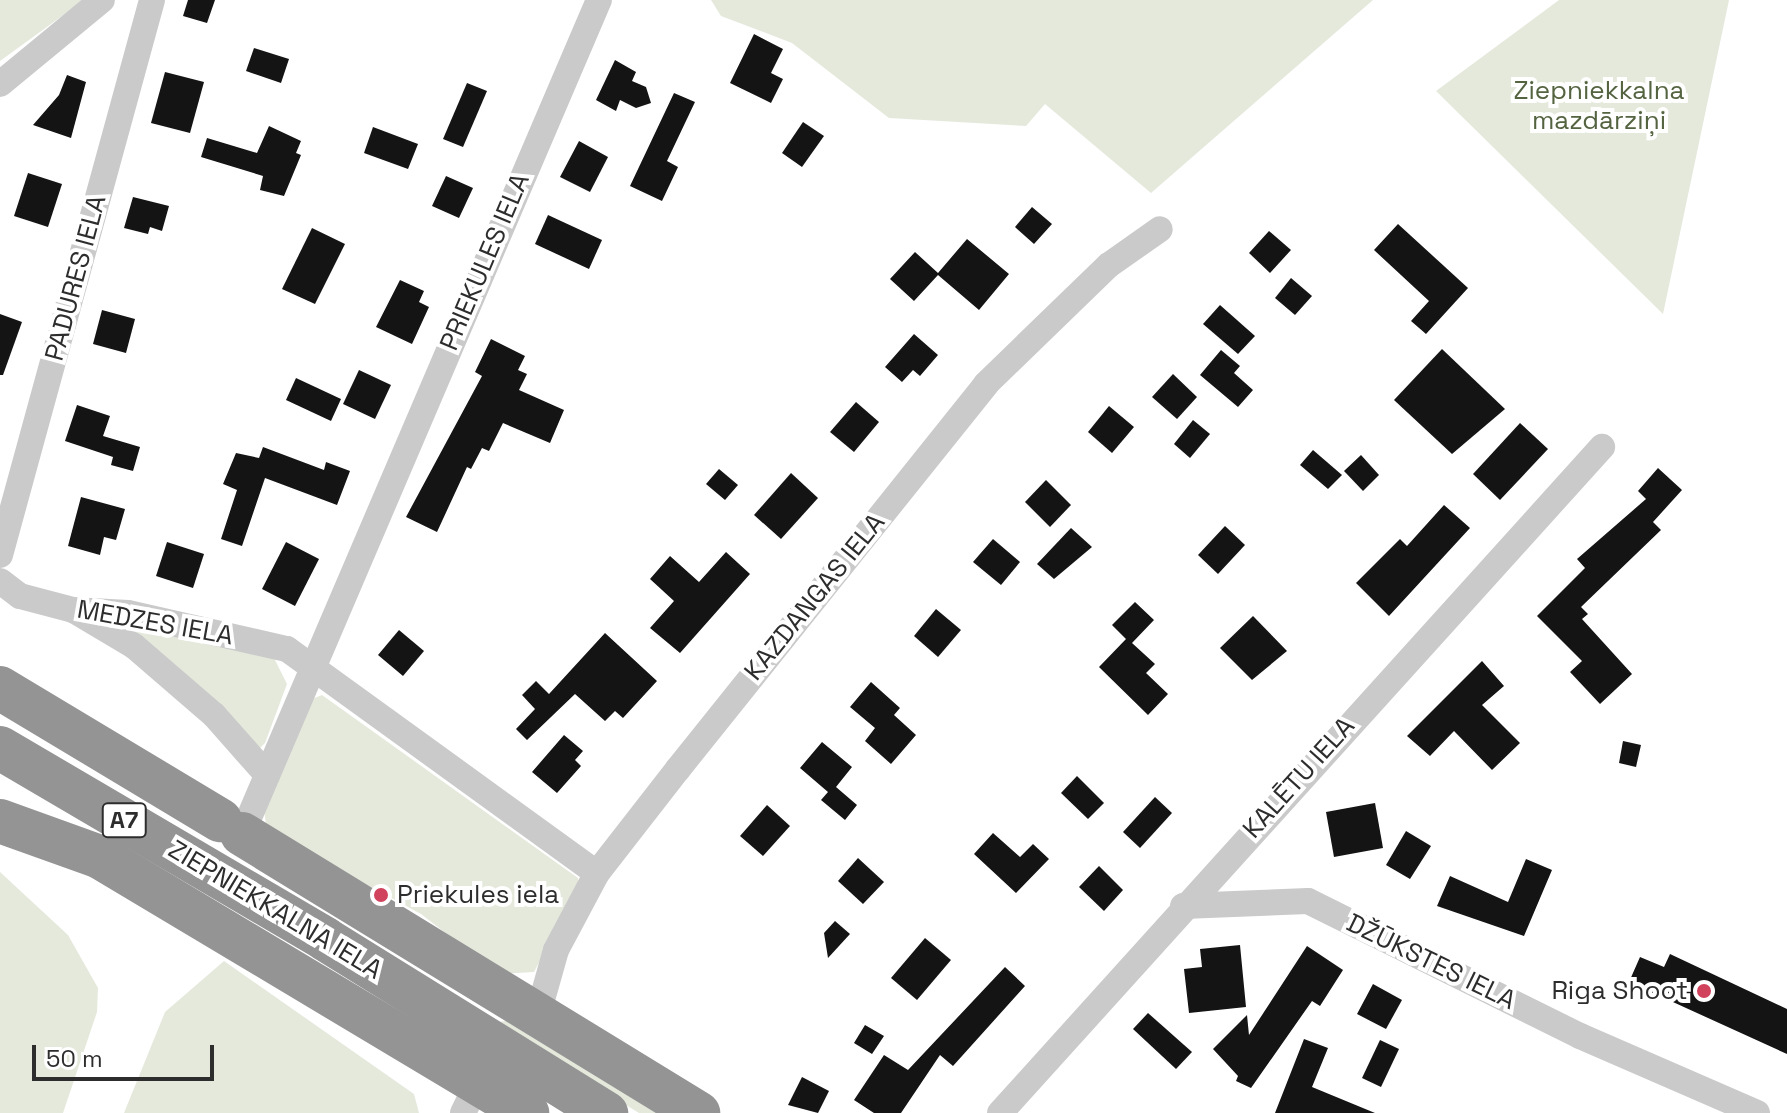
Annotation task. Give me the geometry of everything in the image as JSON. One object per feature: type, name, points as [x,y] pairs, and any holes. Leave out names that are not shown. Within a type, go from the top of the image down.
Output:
[{"type":"highway","name":"ZIEPNIEKKALNA IELA","points":[[0,688],[698,1113]]},
{"type":"highway","name":"ZIEPNIEKKALNA IELA","points":[[0,748],[606,1113]]},
{"type":"highway","points":[[0,821],[100,857],[470,1100],[527,1113]]},
{"type":"highway","name":"ZIEPNIEKKALNA IELA","points":[[424,1001],[538,1014]]},
{"type":"street","points":[[0,84],[102,0]]},
{"type":"street","name":"PADURES IELA","points":[[0,555],[152,0]]},
{"type":"street","name":"PRIEKULES IELA","points":[[231,827],[267,775],[311,665],[599,0]]},
{"type":"street","name":"KAZDANGAS IELA","points":[[538,1014],[556,950],[597,873],[986,384],[1109,265],[1160,229]]},
{"type":"street","name":"KALĒTU IELA","points":[[1000,1113],[1183,906],[1602,447]]},
{"type":"street","name":"MEDZES IELA","points":[[0,581],[20,596],[73,610],[128,613],[287,649],[597,873]]},
{"type":"street","points":[[73,610],[134,646],[214,715],[267,775]]},
{"type":"street","name":"DŽŪKSTES IELA","points":[[1183,906],[1308,901],[1580,1036],[1757,1113]]},
{"type":"green space","points":[[0,0],[84,0],[0,61]]},
{"type":"green space","points":[[711,0],[1373,0],[1151,193],[1045,104],[1026,126],[889,118],[792,43],[721,16]]},
{"type":"green space","name":"Ziepniekkalna mazdārziņi","points":[[1559,0],[1729,0],[1663,314],[1436,91]]},
{"type":"green space","points":[[116,622],[273,656],[287,684],[265,743],[258,750]]},
{"type":"green space","points":[[322,695],[578,878],[579,887],[534,972],[499,974],[421,914],[267,831],[264,810],[307,701]]},
{"type":"green space","points":[[0,872],[68,935],[98,988],[97,1012],[63,1113],[0,1113]]},
{"type":"green space","points":[[224,961],[414,1094],[419,1113],[124,1113],[165,1012]]},
{"type":"green space","points":[[511,1020],[666,1113],[639,1113],[492,1023]]},
{"type":"building","points":[[188,0],[215,0],[207,23],[183,16]]},
{"type":"building","points":[[754,34],[783,49],[771,73],[783,79],[771,103],[730,83]]},
{"type":"building","points":[[254,48],[289,59],[281,83],[246,71]]},
{"type":"building","points":[[615,60],[636,72],[632,81],[646,87],[651,103],[636,108],[620,100],[616,111],[596,100]]},
{"type":"building","points":[[165,72],[204,82],[190,133],[151,123]]},
{"type":"building","points":[[67,75],[86,82],[71,138],[33,125],[59,95]]},
{"type":"building","points":[[467,83],[487,91],[463,147],[443,139]]},
{"type":"building","points":[[674,93],[695,102],[667,161],[678,167],[662,201],[630,186]]},
{"type":"building","points":[[803,122],[824,136],[802,167],[782,153]]},
{"type":"building","points":[[269,126],[301,141],[296,153],[301,155],[284,196],[260,190],[263,176],[201,157],[207,138],[257,153]]},
{"type":"building","points":[[373,127],[418,144],[408,169],[364,153]]},
{"type":"building","points":[[579,141],[608,157],[590,192],[560,177]]},
{"type":"building","points":[[28,173],[62,184],[48,227],[14,216]]},
{"type":"building","points":[[446,176],[473,188],[459,218],[432,206]]},
{"type":"building","points":[[133,197],[169,206],[162,231],[150,227],[148,234],[124,228]]},
{"type":"building","points":[[1032,207],[1052,224],[1034,244],[1015,227]]},
{"type":"building","points":[[548,215],[602,240],[589,269],[535,244]]},
{"type":"building","points":[[1398,224],[1468,288],[1426,334],[1411,321],[1429,301],[1374,250]]},
{"type":"building","points":[[312,228],[345,244],[315,304],[282,289]]},
{"type":"building","points":[[1269,231],[1291,250],[1270,273],[1249,253]]},
{"type":"building","points":[[967,239],[1009,274],[979,310],[938,275],[914,301],[890,279],[915,252],[938,273]]},
{"type":"building","points":[[1291,278],[1312,296],[1295,315],[1275,298]]},
{"type":"building","points":[[400,280],[424,291],[419,302],[429,307],[412,344],[376,327]]},
{"type":"building","points":[[1220,305],[1255,336],[1238,354],[1203,324]]},
{"type":"building","points":[[102,310],[135,319],[126,353],[93,344]]},
{"type":"building","points":[[0,314],[22,322],[3,375],[0,375]]},
{"type":"building","points":[[914,334],[938,355],[920,376],[913,370],[902,382],[885,367]]},
{"type":"building","points":[[491,339],[525,356],[518,370],[527,374],[519,390],[564,410],[550,443],[503,423],[489,451],[482,448],[471,469],[467,467],[437,532],[406,517],[482,376],[475,372]]},
{"type":"building","points":[[1442,349],[1505,409],[1452,454],[1394,400]]},
{"type":"building","points":[[1221,350],[1240,366],[1234,373],[1253,390],[1238,407],[1200,375]]},
{"type":"building","points":[[359,370],[391,385],[375,419],[343,404]]},
{"type":"building","points":[[1173,374],[1197,397],[1177,419],[1152,397]]},
{"type":"building","points":[[296,378],[341,399],[331,421],[286,400]]},
{"type":"building","points":[[856,402],[879,422],[854,452],[830,432]]},
{"type":"building","points":[[77,405],[110,416],[103,436],[140,447],[133,471],[111,465],[113,457],[65,441]]},
{"type":"building","points":[[1109,406],[1134,427],[1112,453],[1088,432]]},
{"type":"building","points":[[1193,420],[1210,434],[1190,458],[1174,444]]},
{"type":"building","points":[[1520,423],[1548,449],[1500,500],[1473,474]]},
{"type":"building","points":[[263,447],[324,470],[326,462],[350,471],[337,505],[265,478],[242,546],[221,539],[237,490],[223,484],[236,453],[259,458]]},
{"type":"building","points":[[1313,450],[1342,475],[1328,489],[1300,465]]},
{"type":"building","points":[[1361,455],[1379,475],[1363,491],[1344,471]]},
{"type":"building","points":[[1658,468],[1682,490],[1653,522],[1661,530],[1581,607],[1588,614],[1582,619],[1632,674],[1600,704],[1570,672],[1582,661],[1537,616],[1585,568],[1577,559],[1646,499],[1638,491]]},
{"type":"building","points":[[719,469],[738,485],[725,500],[706,484]]},
{"type":"building","points":[[791,473],[818,498],[781,539],[754,515]]},
{"type":"building","points":[[1046,480],[1071,505],[1050,527],[1025,502]]},
{"type":"building","points":[[81,497],[125,509],[116,540],[104,537],[100,555],[68,546]]},
{"type":"building","points":[[1444,505],[1470,528],[1389,616],[1356,583],[1400,539],[1407,546]]},
{"type":"building","points":[[1225,526],[1245,545],[1218,574],[1198,555]]},
{"type":"building","points":[[1071,528],[1092,547],[1054,579],[1037,564]]},
{"type":"building","points":[[993,539],[1020,562],[1001,585],[973,562]]},
{"type":"building","points":[[167,542],[204,554],[193,588],[156,576]]},
{"type":"building","points":[[286,542],[319,559],[295,606],[262,589]]},
{"type":"building","points":[[726,552],[750,574],[680,653],[650,628],[674,601],[650,579],[670,556],[699,582]]},
{"type":"building","points":[[1135,602],[1154,620],[1132,643],[1155,664],[1146,673],[1168,694],[1148,715],[1099,667],[1126,639],[1112,625]]},
{"type":"building","points":[[936,609],[961,630],[938,657],[914,636]]},
{"type":"building","points":[[1253,616],[1287,651],[1252,680],[1220,648]]},
{"type":"building","points":[[399,630],[424,651],[403,676],[378,655]]},
{"type":"building","points":[[605,633],[657,681],[623,718],[615,711],[605,721],[575,694],[527,740],[516,729],[535,709],[522,695],[536,681],[549,694]]},
{"type":"building","points":[[1482,661],[1504,686],[1482,705],[1520,743],[1492,770],[1454,731],[1430,756],[1407,736]]},
{"type":"building","points":[[871,682],[900,708],[894,715],[916,735],[891,764],[865,741],[875,728],[850,707]]},
{"type":"building","points":[[564,735],[583,751],[575,760],[581,766],[557,793],[532,772]]},
{"type":"building","points":[[1623,741],[1641,745],[1636,767],[1619,763]]},
{"type":"building","points":[[822,742],[852,767],[836,787],[857,805],[845,820],[821,800],[828,792],[800,768]]},
{"type":"building","points":[[1077,776],[1104,803],[1088,819],[1061,793]]},
{"type":"building","points":[[1155,797],[1172,813],[1140,848],[1123,832]]},
{"type":"building","points":[[1375,803],[1383,848],[1334,857],[1326,812]]},
{"type":"building","points":[[767,805],[790,826],[763,856],[740,836]]},
{"type":"building","points":[[1406,831],[1431,846],[1410,879],[1386,865]]},
{"type":"building","points":[[993,833],[1020,857],[1033,844],[1049,859],[1016,893],[974,854]]},
{"type":"building","points":[[858,858],[884,882],[863,904],[838,881]]},
{"type":"building","points":[[1526,859],[1552,870],[1524,936],[1437,906],[1450,876],[1508,902]]},
{"type":"building","points":[[1099,866],[1123,890],[1104,911],[1079,887]]},
{"type":"building","points":[[835,921],[850,934],[828,958],[824,933]]},
{"type":"building","points":[[925,938],[951,960],[917,1000],[891,978]]},
{"type":"building","points":[[1240,945],[1246,1007],[1189,1013],[1184,969],[1202,967],[1200,949]]},
{"type":"building","points":[[1307,946],[1343,970],[1320,1006],[1312,1001],[1251,1088],[1236,1081],[1238,1076],[1213,1049],[1247,1015],[1249,1035]]},
{"type":"building","points":[[1670,954],[1787,1009],[1787,1054],[1629,982],[1640,957],[1664,967]]},
{"type":"building","points":[[1005,967],[1025,986],[953,1066],[940,1055],[901,1113],[874,1113],[854,1100],[884,1055],[908,1070]]},
{"type":"building","points":[[1373,984],[1402,1000],[1386,1029],[1357,1014]]},
{"type":"building","points":[[1148,1013],[1192,1052],[1176,1069],[1133,1029]]},
{"type":"building","points":[[865,1025],[884,1036],[872,1054],[854,1043]]},
{"type":"building","points":[[1304,1039],[1328,1048],[1312,1087],[1375,1113],[1275,1113]]},
{"type":"building","points":[[1380,1040],[1399,1049],[1381,1087],[1362,1078]]},
{"type":"building","points":[[802,1077],[829,1091],[818,1113],[788,1105]]},
{"type":"place","name":"Priekules iela","points":[[381,895]]},
{"type":"place","name":"Riga Shoot","points":[[1704,991]]}]
